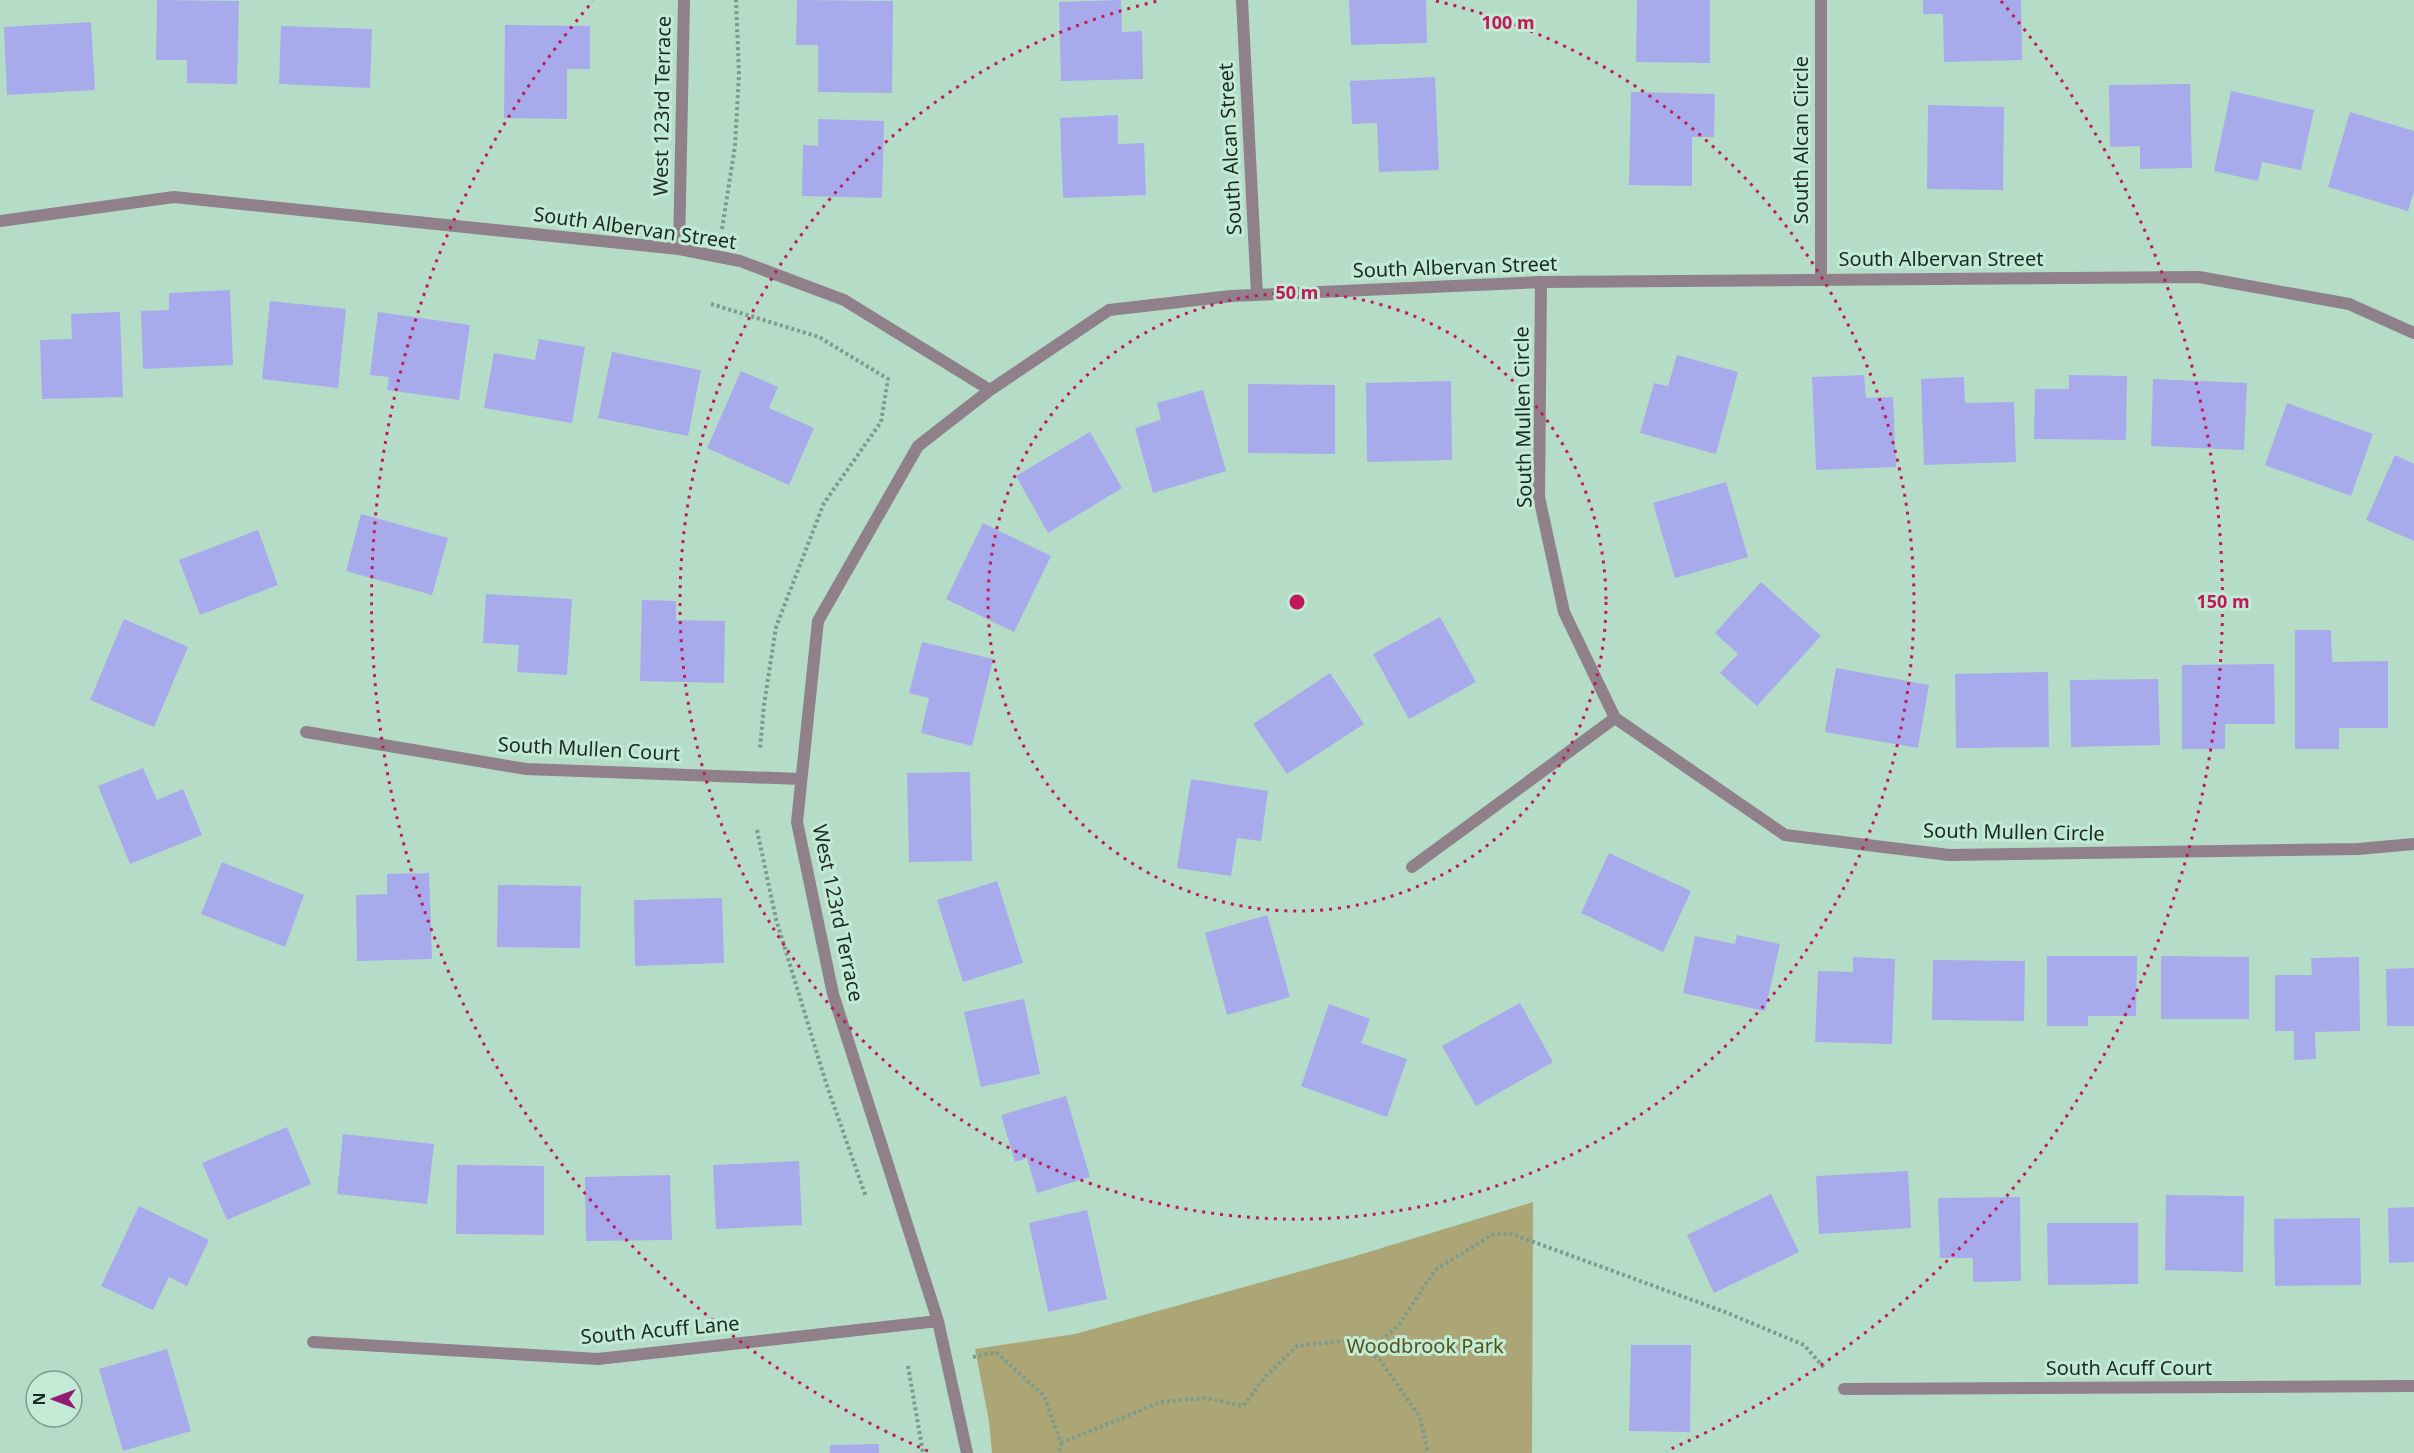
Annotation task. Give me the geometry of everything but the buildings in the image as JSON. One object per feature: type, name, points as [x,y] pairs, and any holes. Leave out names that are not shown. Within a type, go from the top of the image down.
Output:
[{"type":"street","name":"West 123rd Terrace","points":[[679,249],[684,0]]},
{"type":"street","name":"South Alcan Street","points":[[1242,0],[1257,295]]},
{"type":"street","name":"South Alcan Circle","points":[[1821,0],[1821,280]]},
{"type":"street","name":"South Albervan Street","points":[[0,221],[174,197],[679,249],[740,261],[844,300],[990,390],[1109,310],[1257,295],[1541,282],[2199,277],[2349,304],[2414,333]]},
{"type":"street","name":"South Mullen Circle","points":[[1541,282],[1539,497],[1564,612],[1615,718],[1785,836],[1949,855],[2358,849],[2414,844]]},
{"type":"street","name":"West 123rd Terrace","points":[[966,1453],[938,1321],[833,994],[797,822],[818,621],[918,446],[990,390]]},
{"type":"street","points":[[1412,867],[1615,718]]},
{"type":"street","name":"South Mullen Court","points":[[306,732],[526,769],[801,779]]},
{"type":"street","name":"South Acuff Lane","points":[[313,1342],[598,1359],[938,1321]]},
{"type":"street","name":"South Acuff Court","points":[[1844,1389],[2414,1386]]},
{"type":"path","points":[[722,229],[735,146],[739,74],[736,0]]},
{"type":"path","points":[[711,304],[819,337],[888,379],[880,422],[824,502],[776,627],[760,749]]},
{"type":"path","points":[[757,830],[776,919],[826,1083],[869,1207]]},
{"type":"path","points":[[1367,1352],[1398,1326],[1435,1270],[1492,1235],[1509,1233],[1725,1312],[1804,1345],[1844,1389]]},
{"type":"path","points":[[1061,1443],[1161,1402],[1205,1398],[1243,1406],[1265,1377],[1297,1346],[1350,1340],[1380,1360],[1420,1417],[1428,1453]]},
{"type":"path","points":[[947,1362],[996,1352],[1044,1396],[1061,1443],[1059,1453]]},
{"type":"path","points":[[908,1366],[923,1453]]},
{"type":"green space","name":"Woodbrook Park","points":[[1533,1202],[1532,1453],[992,1453],[989,1421],[975,1349],[1075,1334],[1352,1257]]}]
